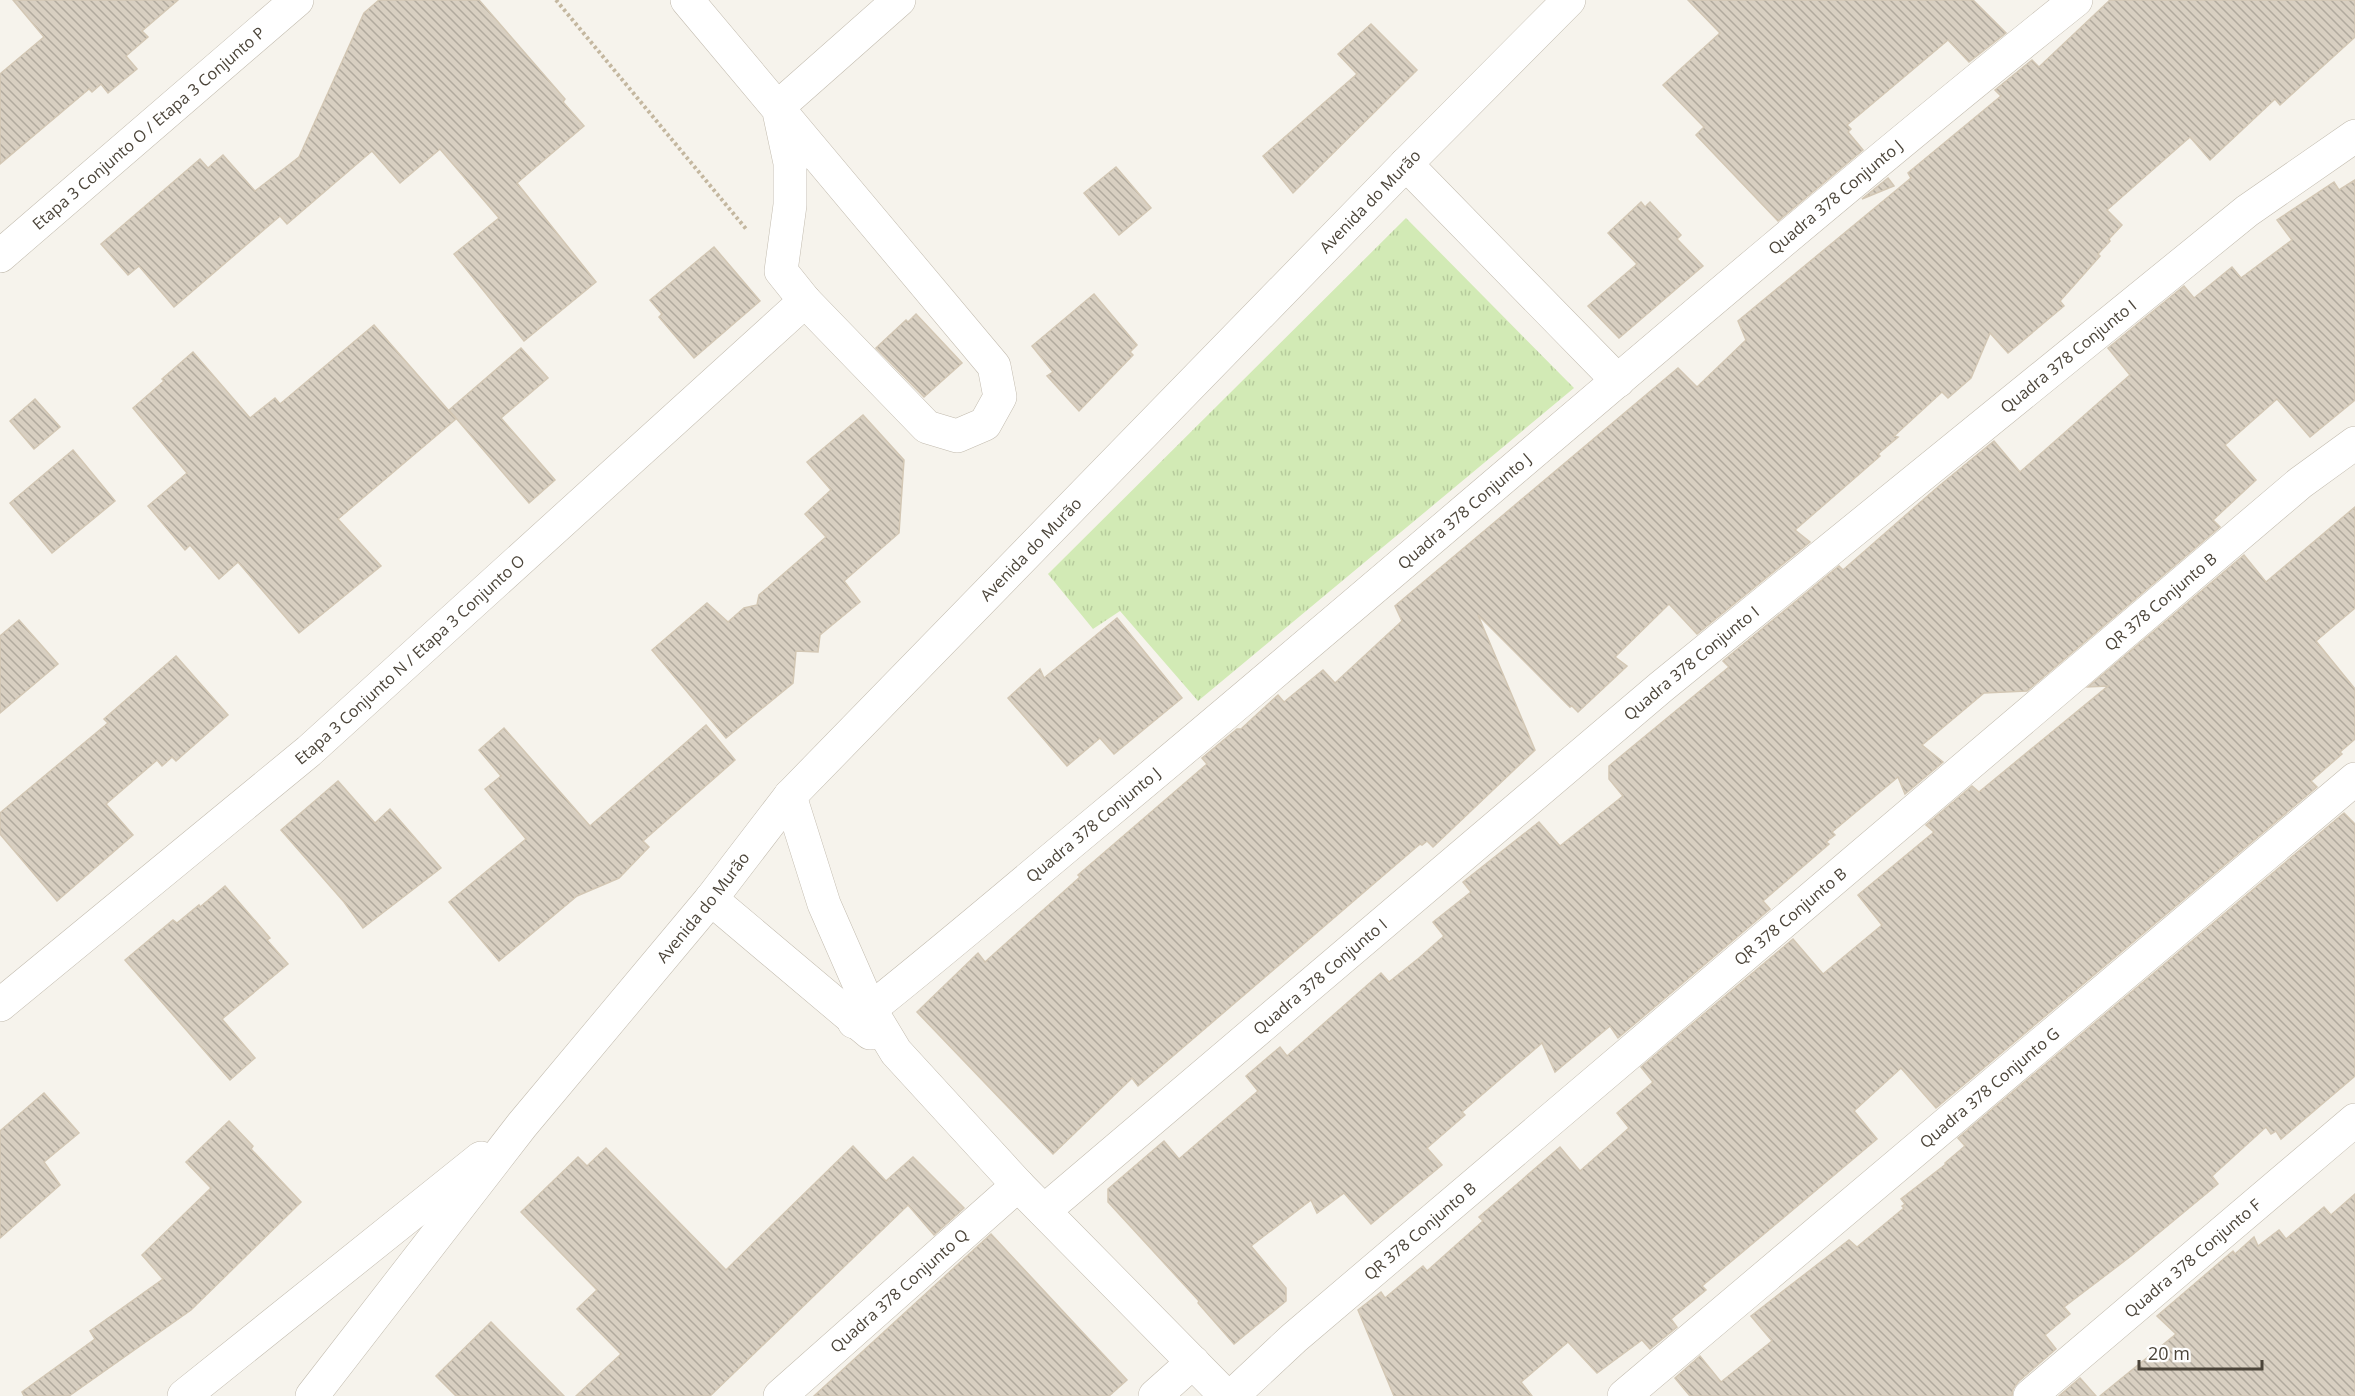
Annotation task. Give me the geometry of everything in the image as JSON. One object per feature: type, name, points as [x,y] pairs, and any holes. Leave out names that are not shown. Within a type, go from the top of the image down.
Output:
[{"type":"street","name":"Etapa 3 Conjunto O / Etapa 3 Conjunto P","points":[[0,256],[297,0]]},
{"type":"street","points":[[687,0],[778,107],[994,366],[1000,397],[985,424],[957,436],[927,427],[805,301],[781,272],[790,205],[790,163],[778,107]]},
{"type":"street","points":[[778,107],[898,0]]},
{"type":"street","name":"Avenida do Murão","points":[[522,1125],[711,899],[790,796],[1569,0]]},
{"type":"street","name":"Quadra 378 Conjunto J","points":[[862,1016],[1225,715],[1618,381],[2076,0]]},
{"type":"street","name":"Quadra 378 Conjunto I","points":[[1044,1212],[1670,680],[2247,212],[2355,136]]},
{"type":"street","points":[[1406,164],[1618,381]]},
{"type":"street","name":"Etapa 3 Conjunto N / Etapa 3 Conjunto O","points":[[0,1005],[309,751],[805,301]]},
{"type":"street","name":"QR 378 Conjunto B","points":[[1232,1396],[1294,1338],[2300,483],[2355,443]]},
{"type":"street","name":"Quadra 378 Conjunto G","points":[[1624,1396],[2355,779]]},
{"type":"street","points":[[790,796],[862,1016]]},
{"type":"street","points":[[711,899],[862,1016],[1018,1185],[1226,1396]]},
{"type":"street","name":"Quadra 378 Conjunto F","points":[[2030,1396],[2355,1120]]},
{"type":"street","points":[[184,1396],[522,1125]]},
{"type":"street","points":[[312,1396],[522,1125]]},
{"type":"street","name":"Quadra 378 Conjunto Q","points":[[780,1396],[1018,1185]]},
{"type":"street","points":[[1155,1396],[1193,1362]]},
{"type":"path","points":[[556,0],[781,272]]},
{"type":"green space","points":[[1406,218],[1574,388],[1198,701],[1120,611],[1093,629],[1048,574]]},
{"type":"building","points":[[13,0],[178,0],[142,31],[148,37],[126,56],[137,69],[108,93],[101,84],[92,92],[89,89],[0,164],[0,74],[44,37]]},
{"type":"building","points":[[379,0],[479,0],[565,99],[563,102],[584,126],[517,183],[596,282],[524,341],[454,254],[499,218],[440,149],[400,183],[372,151],[287,224],[280,216],[174,307],[139,266],[128,275],[101,244],[200,159],[208,168],[223,155],[255,191],[299,157],[364,13]]},
{"type":"building","points":[[1688,0],[1973,0],[2006,33],[1969,62],[1948,40],[1847,125],[1851,129],[1848,132],[1863,150],[1778,221],[1696,135],[1704,127],[1663,85],[1720,33]]},
{"type":"building","points":[[2110,0],[2355,0],[2355,37],[2280,105],[2275,99],[2210,160],[2190,137],[2107,210],[2122,225],[2098,254],[2100,256],[2060,301],[2064,306],[2008,353],[1990,333],[1971,378],[1948,398],[1942,392],[1894,436],[1898,437],[1878,454],[1880,456],[1795,530],[1810,542],[1697,634],[1669,604],[1615,657],[1627,666],[1578,712],[1572,706],[1570,707],[1478,615],[1535,750],[1433,847],[1427,841],[1420,844],[1138,1086],[1132,1078],[1053,1154],[917,1012],[978,953],[985,962],[1080,877],[1078,875],[1207,764],[1202,758],[1237,729],[1241,729],[1278,695],[1284,702],[1323,670],[1335,683],[1402,621],[1395,606],[1678,368],[1697,387],[1746,340],[1738,321],[1911,178],[1908,173],[2001,96],[1995,90],[2032,60],[2039,67]]},
{"type":"building","points":[[1371,24],[1417,70],[1293,193],[1263,156],[1357,74],[1338,54]]},
{"type":"building","points":[[1116,167],[1151,208],[1119,235],[1084,193]]},
{"type":"building","points":[[1888,178],[1894,186],[1862,199]]},
{"type":"building","points":[[2355,180],[2355,400],[2310,437],[2277,399],[2225,445],[2256,480],[2213,520],[2220,527],[2027,691],[1984,693],[1922,745],[1943,762],[1905,794],[1898,777],[1832,832],[1835,835],[1826,842],[1829,844],[1763,901],[1770,909],[1618,1038],[1610,1026],[1555,1072],[1542,1043],[1462,1112],[1465,1115],[1427,1148],[1442,1165],[1371,1224],[1344,1193],[1317,1213],[1311,1200],[1251,1246],[1286,1288],[1286,1301],[1234,1344],[1198,1303],[1199,1301],[1108,1202],[1108,1189],[1164,1141],[1179,1159],[1258,1091],[1246,1076],[1280,1047],[1287,1056],[1381,973],[1389,982],[1419,958],[1444,936],[1433,922],[1471,892],[1463,882],[1539,822],[1560,846],[1623,796],[1609,779],[1609,766],[1729,667],[1723,661],[1839,566],[1843,570],[1994,441],[2020,472],[2130,375],[2108,348],[2184,286],[2194,298],[2232,267],[2241,278],[2292,240],[2277,220],[2334,182],[2339,190]]},
{"type":"building","points":[[1641,202],[1645,207],[1650,202],[1681,235],[1677,239],[1703,266],[1619,338],[1588,306],[1637,264],[1608,233]]},
{"type":"building","points":[[714,247],[760,301],[694,358],[659,317],[662,314],[650,300]]},
{"type":"building","points":[[1094,294],[1137,345],[1130,352],[1133,355],[1079,411],[1047,376],[1053,372],[1032,346]]},
{"type":"building","points":[[916,314],[962,363],[924,397],[876,348],[906,320],[908,322]]},
{"type":"building","points":[[374,325],[456,419],[338,519],[381,566],[299,633],[238,562],[219,579],[190,545],[185,550],[148,506],[187,473],[133,408],[193,352],[250,418],[275,398],[280,404]]},
{"type":"building","points":[[521,348],[548,378],[501,418],[555,480],[529,503],[449,410]]},
{"type":"building","points":[[35,399],[60,427],[34,449],[10,421]]},
{"type":"building","points":[[863,415],[904,460],[899,533],[844,581],[860,602],[820,635],[818,652],[796,651],[793,683],[726,738],[652,650],[707,603],[728,622],[744,608],[757,605],[759,595],[826,537],[805,514],[831,490],[807,462]]},
{"type":"building","points":[[73,450],[115,501],[52,553],[10,503]]},
{"type":"building","points":[[2355,507],[2355,608],[2316,641],[2355,689],[2355,739],[2340,752],[2342,754],[2311,781],[2317,787],[1936,1108],[1901,1068],[1854,1111],[1877,1139],[1702,1286],[1706,1290],[1671,1319],[1677,1327],[1650,1349],[1642,1340],[1597,1373],[1568,1342],[1521,1382],[1532,1396],[1394,1396],[1358,1310],[1381,1292],[1385,1298],[1423,1266],[1427,1271],[1483,1221],[1479,1217],[1560,1147],[1580,1171],[1629,1128],[1617,1113],[1653,1082],[1641,1067],[1793,939],[1823,974],[1882,925],[1858,895],[1934,832],[1926,825],[1972,786],[1979,792],[2108,686],[2088,687],[2244,555],[2266,582]]},
{"type":"building","points":[[1117,618],[1182,698],[1114,754],[1100,738],[1067,766],[1008,698],[1040,669],[1044,678]]},
{"type":"building","points":[[19,620],[58,664],[0,713],[0,636]]},
{"type":"building","points":[[176,656],[228,715],[176,761],[172,757],[162,766],[157,760],[106,804],[133,835],[57,901],[0,834],[0,813],[108,723],[104,719]]},
{"type":"building","points":[[706,725],[735,760],[643,841],[649,847],[619,878],[577,896],[499,961],[449,902],[526,839],[485,789],[501,776],[479,750],[504,728],[590,826]]},
{"type":"building","points":[[338,781],[375,823],[390,809],[441,868],[363,928],[344,902],[281,830]]},
{"type":"building","points":[[2344,813],[2355,824],[2355,1076],[2281,1139],[2276,1131],[2271,1134],[2266,1127],[2212,1176],[2218,1184],[2131,1256],[2064,1307],[2070,1314],[2045,1335],[2056,1349],[2018,1382],[2013,1389],[2012,1396],[1690,1396],[1675,1378],[1700,1356],[1721,1382],[1772,1341],[1751,1316],[1849,1240],[1857,1247],[1904,1208],[1902,1206],[1905,1204],[1901,1199],[1965,1146],[1958,1138]]},
{"type":"building","points":[[225,886],[270,938],[267,940],[288,964],[222,1019],[255,1058],[230,1080],[125,960],[173,920],[177,923]]},
{"type":"building","points":[[44,1093],[79,1133],[44,1162],[60,1185],[0,1238],[0,1131]]},
{"type":"building","points":[[229,1121],[253,1146],[251,1149],[301,1202],[191,1310],[69,1396],[24,1396],[22,1392],[95,1339],[90,1331],[163,1279],[142,1255],[211,1188],[186,1162]]},
{"type":"building","points":[[853,1146],[886,1181],[913,1157],[964,1208],[934,1235],[908,1205],[710,1396],[576,1396],[621,1354],[577,1309],[597,1290],[521,1212],[578,1157],[587,1166],[606,1148],[726,1270]]},
{"type":"building","points":[[2355,1194],[2355,1396],[2100,1396],[2176,1334],[2157,1316],[2233,1251],[2235,1254],[2254,1237],[2258,1246],[2279,1230],[2286,1239],[2324,1207],[2331,1215]]},
{"type":"building","points":[[991,1234],[1127,1380],[1109,1396],[814,1396]]},
{"type":"building","points":[[491,1322],[564,1396],[456,1396],[436,1376]]},
{"type":"building","points":[[2080,1378],[2096,1396],[2059,1396]]}]
